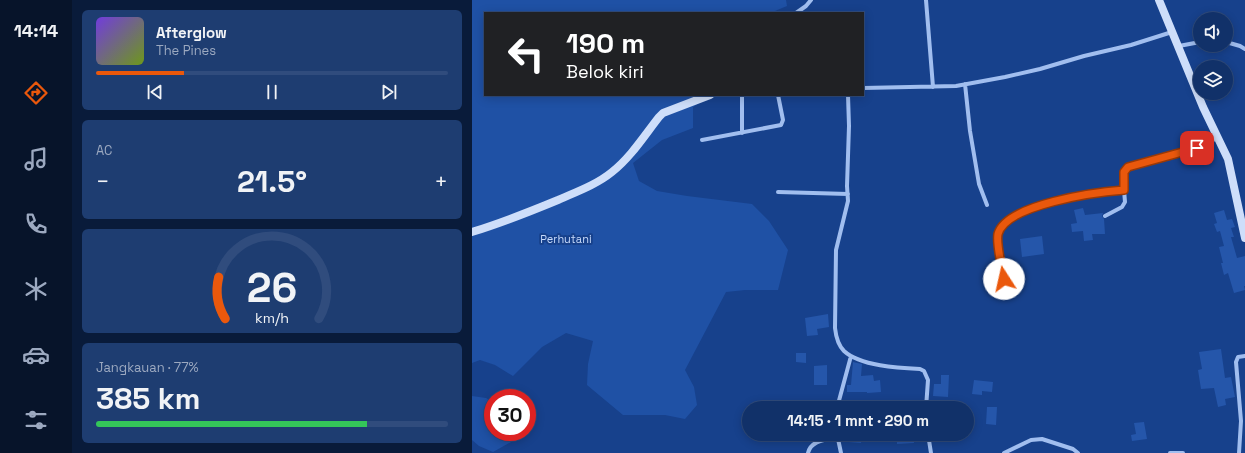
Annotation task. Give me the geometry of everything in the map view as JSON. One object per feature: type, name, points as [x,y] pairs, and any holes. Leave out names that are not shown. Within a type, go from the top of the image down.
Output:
[{"type":"main road","points":[[1159,0],[1179,46],[1190,77],[1228,159],[1245,238]]},
{"type":"main road","points":[[472,232],[514,219],[580,191],[603,178],[632,152],[663,113],[707,96]]},
{"type":"street","points":[[797,12],[811,0]]},
{"type":"street","points":[[926,0],[933,86]]},
{"type":"street","points":[[864,88],[965,84],[1005,77],[1131,45],[1173,32]]},
{"type":"street","points":[[1179,46],[1193,43]]},
{"type":"street","points":[[1233,44],[1245,49]]},
{"type":"street","points":[[965,84],[970,132],[979,184],[987,205]]},
{"type":"street","points":[[742,96],[742,133]]},
{"type":"street","points":[[702,140],[781,125],[783,120],[778,96]]},
{"type":"street","points":[[848,96],[849,137],[847,207],[836,250],[837,294],[835,328],[837,339],[839,345],[844,351],[851,356],[872,364],[920,369],[924,372],[928,380],[926,401]]},
{"type":"street","points":[[1105,216],[1122,208],[1125,202],[1124,172],[1128,167],[1187,151],[1218,138]]},
{"type":"street","points":[[1004,279],[998,236],[1001,228],[1007,221],[1032,208],[1067,198],[1100,192],[1124,190]]},
{"type":"street","points":[[778,192],[848,194]]},
{"type":"street","points":[[839,401],[851,356]]},
{"type":"street","points":[[1240,453],[1241,421],[1236,362],[1238,357],[1245,356]]},
{"type":"street","points":[[1004,453],[1031,440],[1042,439],[1073,449],[1078,453]]},
{"type":"street","points":[[808,453],[809,447],[821,441]]},
{"type":"street","points":[[838,441],[841,453]]},
{"type":"street","points":[[929,441],[932,453]]},
{"type":"street","points":[[1170,453],[1182,453]]},
{"type":"green space","name":"Perhutani","points":[[472,0],[786,0],[787,6],[772,12],[484,12],[484,96],[710,96],[693,107],[693,128],[662,140],[633,163],[639,181],[657,191],[752,204],[769,221],[788,250],[778,290],[745,290],[726,292],[685,370],[694,387],[697,405],[685,419],[665,415],[623,415],[587,385],[588,364],[593,341],[566,333],[542,347],[513,376],[495,365],[480,360],[472,363]]},
{"type":"green space","points":[[472,396],[484,398],[484,441],[513,441],[493,452],[479,446],[472,440]]},
{"type":"building","points":[[1083,208],[1085,215],[1103,213],[1102,216],[1104,219],[1105,234],[1092,234],[1093,240],[1084,241],[1083,231],[1072,232],[1071,224],[1077,223],[1074,210]]},
{"type":"building","points":[[1224,210],[1227,220],[1232,219],[1235,227],[1231,228],[1234,237],[1231,237],[1237,258],[1245,256],[1245,290],[1234,293],[1228,273],[1224,275],[1219,247],[1224,246],[1220,231],[1217,232],[1214,224],[1217,223],[1214,213]]},
{"type":"building","points":[[1042,236],[1044,254],[1022,257],[1020,239]]},
{"type":"building","points":[[828,314],[829,327],[817,329],[818,335],[807,336],[805,318]]},
{"type":"building","points":[[1221,349],[1225,378],[1231,377],[1235,397],[1225,399],[1226,405],[1218,407],[1214,388],[1201,389],[1198,370],[1202,369],[1199,352]]},
{"type":"building","points":[[796,353],[806,353],[806,363],[796,362]]},
{"type":"building","points":[[853,362],[862,364],[861,376],[873,375],[874,381],[880,380],[881,392],[847,392],[847,385],[851,385]]},
{"type":"building","points":[[827,365],[827,385],[814,385],[814,366]]},
{"type":"building","points":[[941,375],[949,375],[948,397],[933,396],[934,384],[941,384]]},
{"type":"building","points":[[974,380],[993,382],[992,392],[982,391],[982,395],[972,394]]},
{"type":"building","points":[[987,407],[997,407],[996,425],[986,424]]},
{"type":"building","points":[[1144,422],[1147,439],[1132,441],[1131,435],[1136,434],[1134,423]]},
{"type":"building","points":[[848,441],[861,441],[861,443]]},
{"type":"building","points":[[897,441],[914,441],[914,443],[897,444]]},
{"type":"route","points":[[1004,279],[998,233],[1007,221],[1032,208],[1067,198],[1100,192],[1124,190],[1124,172],[1128,167],[1197,148]]}]
